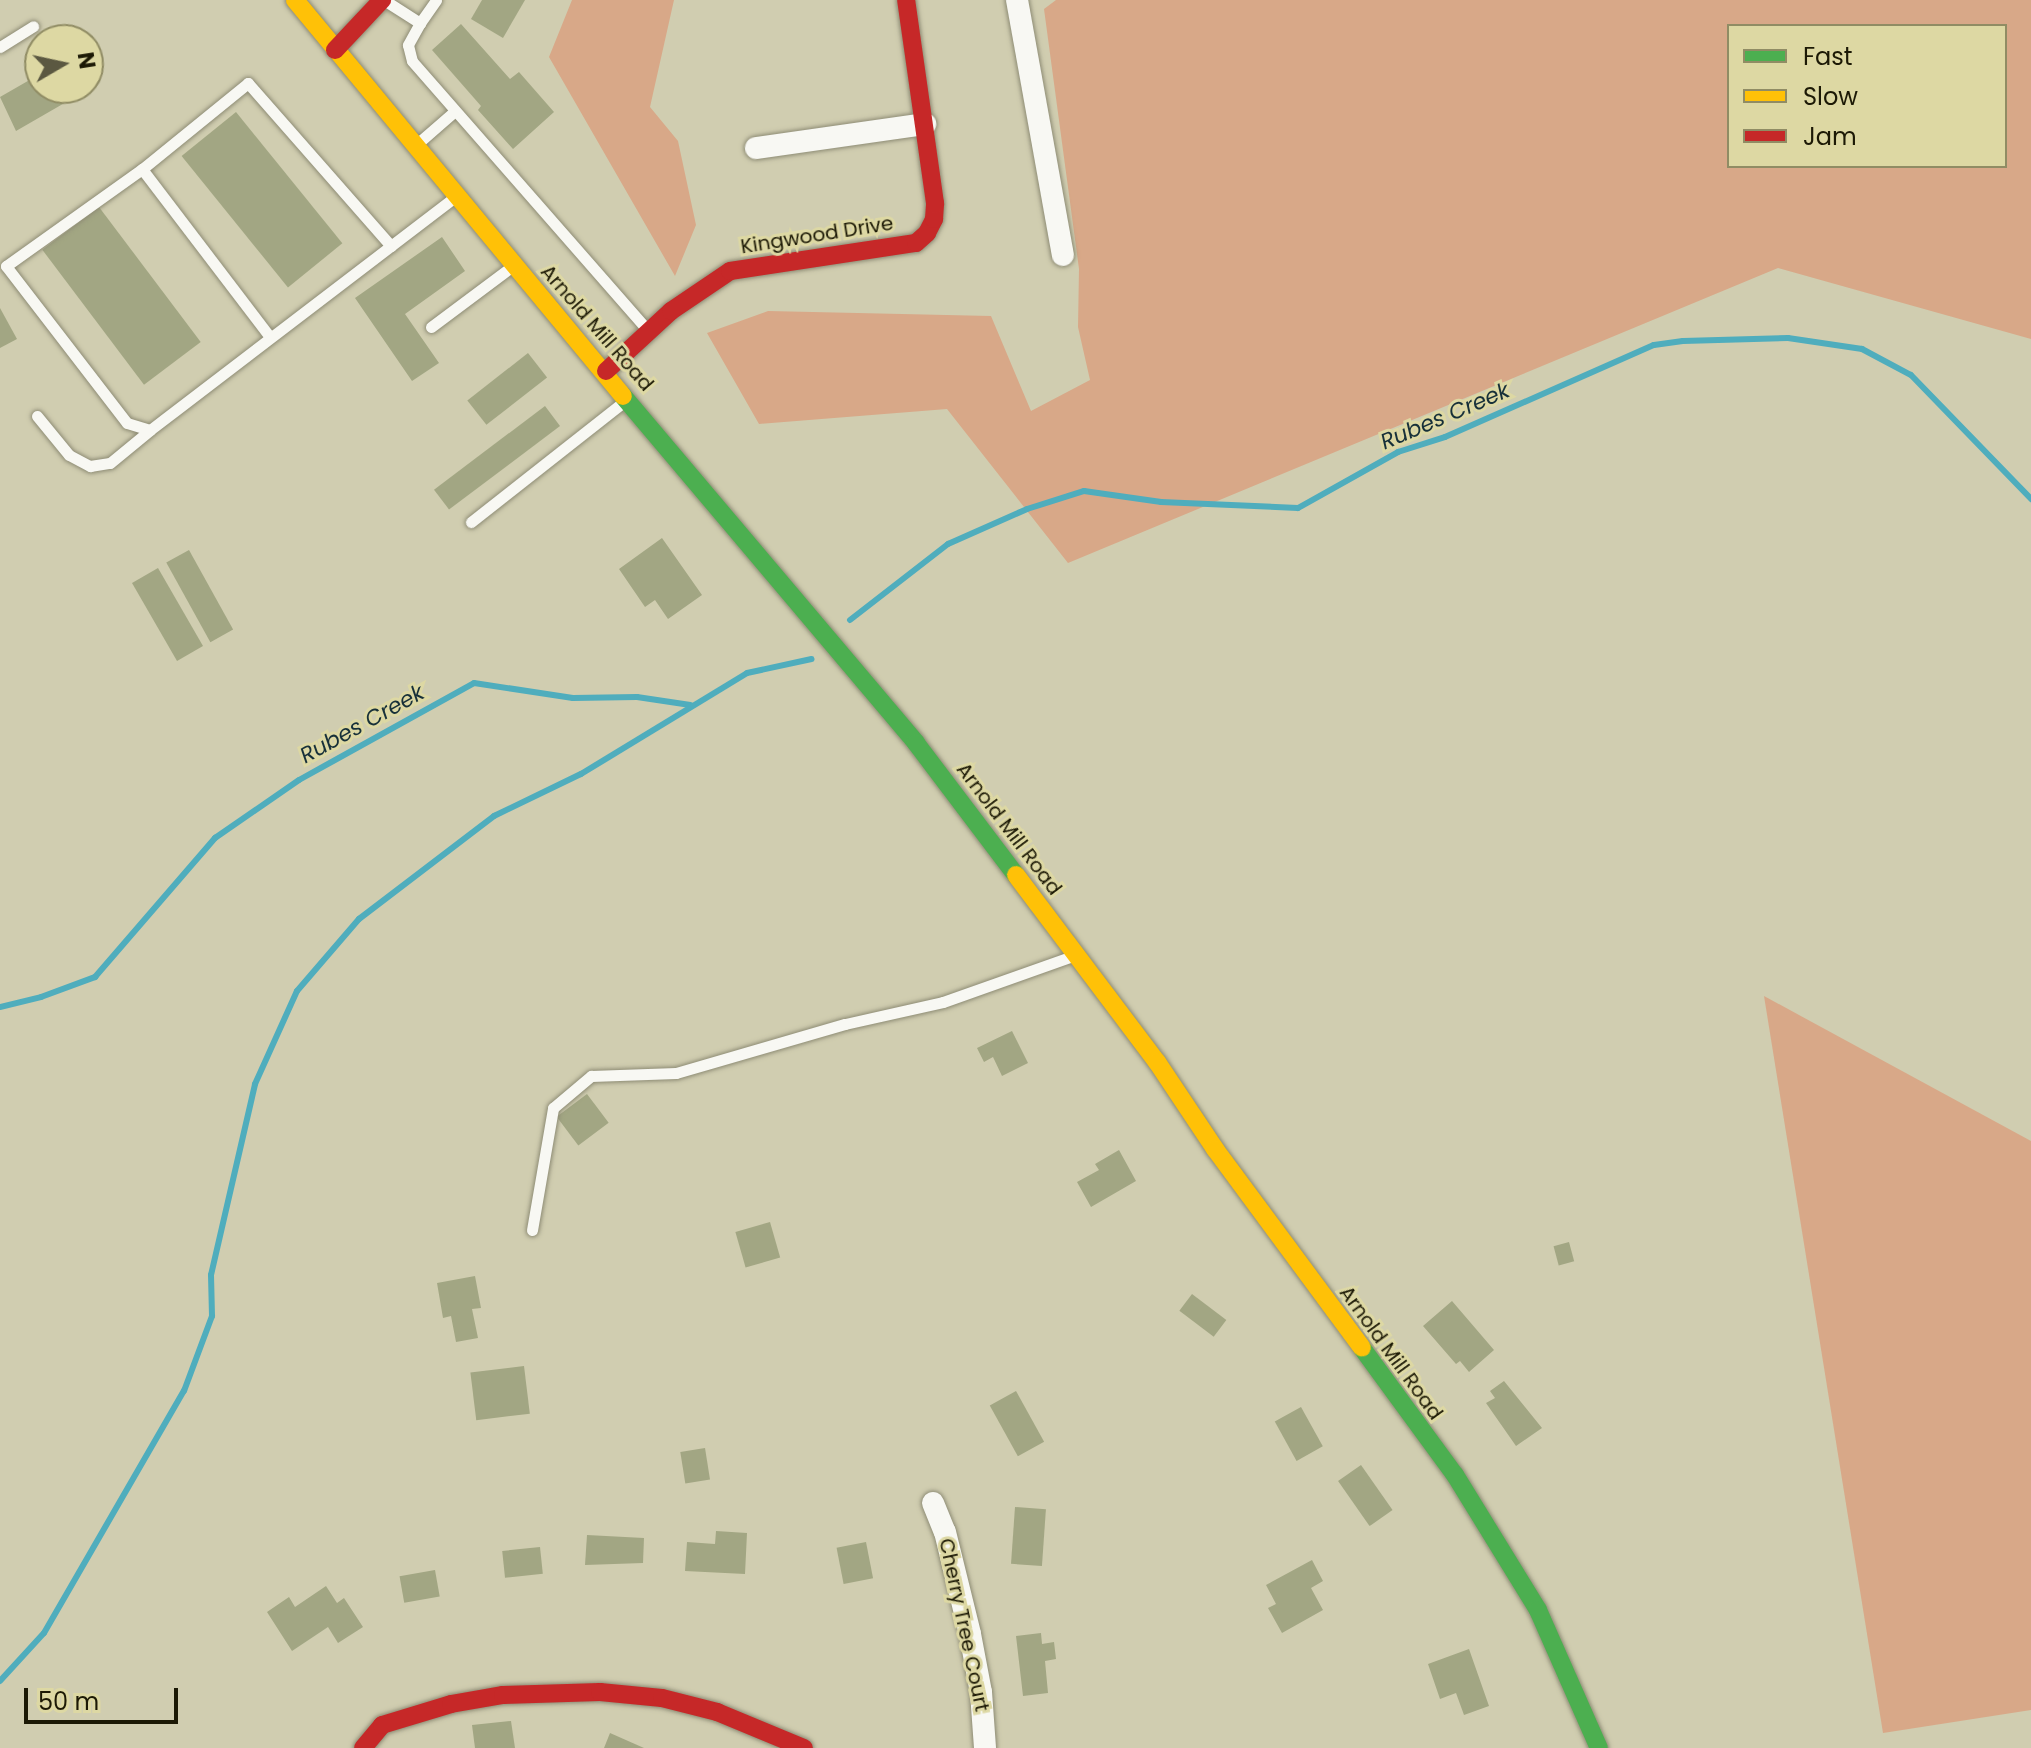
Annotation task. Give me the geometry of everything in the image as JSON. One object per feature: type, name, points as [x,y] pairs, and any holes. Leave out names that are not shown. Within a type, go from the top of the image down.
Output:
[{"type":"main road","name":"Arnold Mill Road","points":[[295,0],[455,197],[606,371],[916,743],[1076,955],[1455,1475],[1538,1610],[1599,1748]]},
{"type":"main road","points":[[335,50],[383,0]]},
{"type":"main road","name":"Kingwood Drive","points":[[606,371],[671,311],[730,271],[916,243],[927,233],[934,219],[925,124],[906,0]]},
{"type":"main road","points":[[363,1748],[382,1725],[451,1704],[503,1695],[600,1692],[662,1698],[717,1712],[804,1748]]},
{"type":"street","points":[[1017,0],[1063,255]]},
{"type":"street","points":[[756,148],[925,124]]},
{"type":"street","name":"Cherry Tree Court","points":[[933,1503],[945,1532],[970,1634],[981,1692],[985,1748]]},
{"type":"lane","points":[[383,0],[420,23]]},
{"type":"lane","points":[[436,0],[408,45],[412,61],[649,331]]},
{"type":"lane","points":[[0,47],[24,32]]},
{"type":"lane","points":[[150,430],[127,423],[3,265],[142,169],[248,83],[391,246]]},
{"type":"lane","points":[[414,147],[455,111]]},
{"type":"lane","points":[[142,169],[270,337]]},
{"type":"lane","points":[[37,416],[69,455],[90,466],[110,463],[455,197]]},
{"type":"lane","points":[[431,327],[514,265]]},
{"type":"lane","points":[[471,522],[628,398]]},
{"type":"lane","points":[[532,1230],[553,1108],[591,1076],[676,1073],[845,1024],[943,1002],[1076,955]]},
{"type":"shaded area","points":[[572,0],[674,0],[650,107],[678,141],[696,225],[675,276],[549,57]]},
{"type":"shaded area","points":[[1056,0],[2031,0],[2031,339],[1778,268],[1068,563],[947,409],[759,424],[707,333],[768,311],[991,316],[1031,411],[1090,380],[1078,327],[1079,269],[1044,9]]},
{"type":"shaded area","points":[[1764,996],[2031,1141],[2031,1710],[1883,1733]]},
{"type":"building","points":[[482,0],[525,0],[503,38],[471,19]]},
{"type":"building","points":[[461,24],[510,79],[519,72],[554,112],[513,149],[478,110],[481,106],[432,50]]},
{"type":"building","points":[[24,83],[24,104],[63,104],[16,131],[0,97]]},
{"type":"building","points":[[236,112],[342,243],[288,287],[182,156]]},
{"type":"building","points":[[99,207],[201,342],[144,385],[42,250]]},
{"type":"building","points":[[442,237],[465,271],[405,314],[439,363],[412,381],[355,298]]},
{"type":"building","points":[[0,308],[17,339],[0,348]]},
{"type":"building","points":[[528,353],[547,377],[486,425],[467,400]]},
{"type":"building","points":[[545,406],[560,426],[449,510],[434,490]]},
{"type":"building","points":[[662,538],[702,595],[668,619],[655,600],[645,607],[619,569]]},
{"type":"building","points":[[189,550],[233,630],[210,642],[166,563]]},
{"type":"building","points":[[158,568],[203,646],[177,661],[132,583]]},
{"type":"building","points":[[1012,1031],[1028,1063],[1002,1076],[993,1057],[984,1062],[977,1048]]},
{"type":"building","points":[[587,1094],[609,1123],[578,1146],[557,1117]]},
{"type":"building","points":[[1119,1150],[1136,1181],[1091,1207],[1077,1182],[1099,1170],[1095,1164]]},
{"type":"building","points":[[770,1222],[780,1258],[746,1267],[735,1232]]},
{"type":"building","points":[[1569,1242],[1574,1261],[1559,1265],[1554,1246]]},
{"type":"building","points":[[475,1276],[481,1308],[472,1309],[478,1338],[456,1342],[451,1316],[443,1318],[437,1283]]},
{"type":"building","points":[[1192,1294],[1226,1320],[1214,1337],[1179,1311]]},
{"type":"building","points":[[1452,1301],[1494,1350],[1469,1372],[1460,1361],[1456,1364],[1423,1326]]},
{"type":"building","points":[[524,1366],[530,1414],[476,1420],[470,1373]]},
{"type":"building","points":[[1504,1381],[1542,1428],[1516,1446],[1486,1403],[1495,1398],[1490,1391]]},
{"type":"building","points":[[1016,1391],[1044,1442],[1018,1456],[990,1406]]},
{"type":"building","points":[[1301,1407],[1323,1446],[1297,1461],[1275,1422]]},
{"type":"building","points":[[705,1448],[710,1480],[685,1484],[680,1452]]},
{"type":"building","points":[[1361,1465],[1393,1510],[1370,1526],[1338,1481]]},
{"type":"building","points":[[1015,1507],[1046,1509],[1042,1566],[1011,1564]]},
{"type":"building","points":[[716,1531],[747,1533],[745,1574],[685,1571],[687,1542],[715,1544]]},
{"type":"building","points":[[587,1535],[644,1538],[643,1563],[585,1565]]},
{"type":"building","points":[[866,1542],[873,1578],[844,1584],[837,1548]]},
{"type":"building","points":[[540,1547],[543,1574],[505,1578],[502,1551]]},
{"type":"building","points":[[1312,1560],[1323,1581],[1311,1588],[1323,1610],[1282,1633],[1268,1608],[1276,1604],[1266,1585]]},
{"type":"building","points":[[435,1570],[440,1597],[404,1603],[400,1576]]},
{"type":"building","points":[[326,1586],[337,1603],[344,1598],[363,1627],[338,1643],[328,1627],[292,1651],[267,1612],[289,1597],[295,1607]]},
{"type":"building","points":[[1041,1633],[1042,1644],[1054,1642],[1056,1659],[1045,1661],[1048,1693],[1023,1696],[1016,1636]]},
{"type":"building","points":[[1469,1649],[1489,1706],[1464,1715],[1456,1693],[1440,1699],[1428,1664]]},
{"type":"building","points":[[511,1721],[515,1748],[475,1748],[472,1725]]},
{"type":"building","points":[[610,1733],[644,1748],[604,1748]]},
{"type":"waterway","name":"Rubes Creek","points":[[850,620],[948,544],[1027,509],[1084,491],[1161,502],[1298,508],[1398,452],[1445,437],[1654,345],[1683,341],[1788,338],[1862,349],[1911,375],[2031,499]]},
{"type":"waterway","points":[[0,1681],[44,1633],[184,1391],[212,1316],[211,1275],[255,1084],[297,991],[359,919],[494,816],[581,774],[747,673],[812,659]]},
{"type":"waterway","name":"Rubes Creek","points":[[0,1007],[41,997],[95,977],[215,838],[299,780],[474,683],[573,698],[637,697],[690,705]]},
{"type":"traffic: fast","points":[[623,396],[916,743],[1016,875]]},
{"type":"traffic: fast","points":[[1362,1348],[1455,1475],[1538,1610],[1599,1748]]},
{"type":"traffic: slow","points":[[295,0],[623,396]]},
{"type":"traffic: slow","points":[[1016,875],[1157,1062],[1215,1149],[1362,1348]]},
{"type":"traffic: jam","points":[[335,50],[382,0]]},
{"type":"traffic: jam","points":[[606,371],[671,311],[730,271],[916,243],[927,233],[934,219],[935,203],[906,0]]},
{"type":"traffic: jam","points":[[363,1748],[382,1725],[451,1704],[503,1695],[600,1692],[662,1698],[717,1712],[804,1748]]}]
